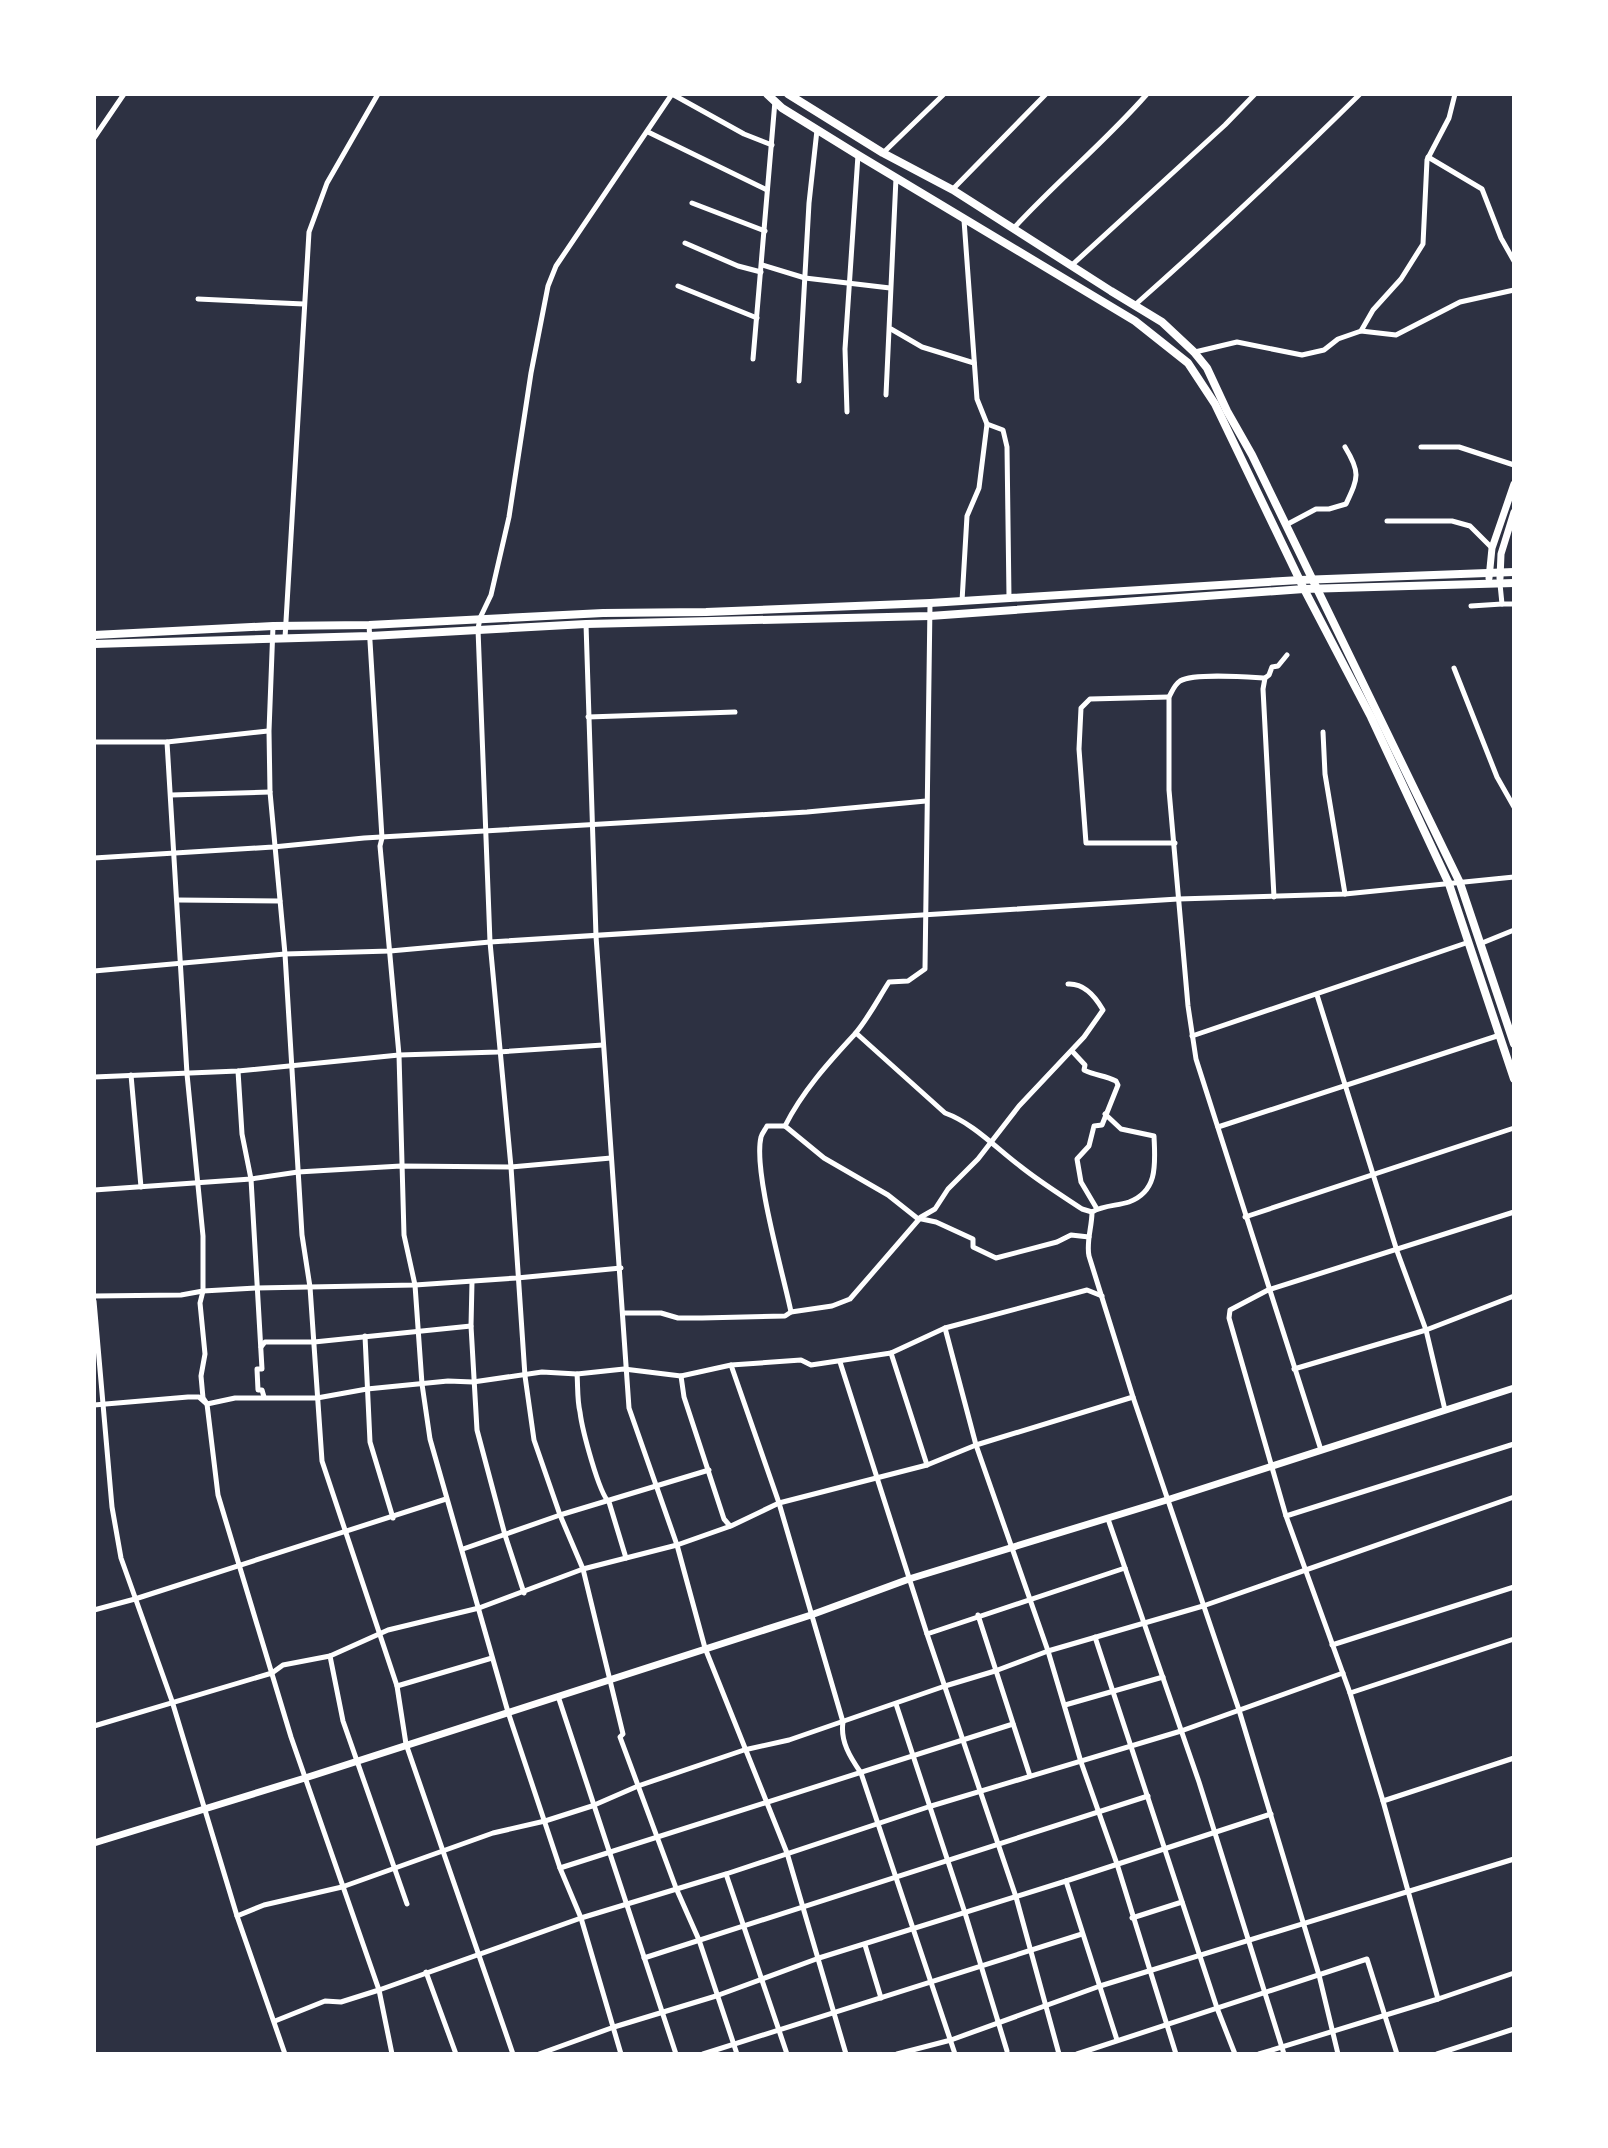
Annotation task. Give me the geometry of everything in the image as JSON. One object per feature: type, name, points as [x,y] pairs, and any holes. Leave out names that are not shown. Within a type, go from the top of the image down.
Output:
[{"type":"main road","points":[[767,94],[858,155],[1135,321],[1188,363],[1215,404],[1302,584],[1371,717],[1449,884],[1514,1079]]},
{"type":"main road","points":[[788,94],[883,153],[953,190],[1136,304],[1177,334],[1207,368],[1460,883],[1514,1044]]},
{"type":"main road","points":[[1314,584],[1514,572]]},
{"type":"main road","points":[[94,644],[273,626],[930,603],[1184,588],[1514,583]]},
{"type":"main road","points":[[94,635],[285,638],[586,624],[930,616],[1184,599],[1302,584]]},
{"type":"main road","points":[[1184,588],[1184,599]]},
{"type":"main road","points":[[1338,655],[1348,653]]},
{"type":"street","points":[[94,138],[124,94]]},
{"type":"street","points":[[285,638],[309,232],[327,183],[378,94]]},
{"type":"street","points":[[737,2054],[699,1940],[676,1888],[620,1737],[623,1734],[583,1569],[534,1440],[525,1376],[511,1167],[490,942],[478,629],[491,595],[509,517],[531,373],[548,286],[556,266],[672,94],[744,134],[772,145]]},
{"type":"street","points":[[883,153],[944,94]]},
{"type":"street","points":[[953,190],[1046,94]]},
{"type":"street","points":[[1013,229],[1050,188],[1090,153],[1147,94]]},
{"type":"street","points":[[1072,265],[1255,94]]},
{"type":"street","points":[[1136,304],[1237,214],[1360,94]]},
{"type":"street","points":[[1361,331],[1373,310],[1401,279],[1423,244],[1428,157],[1449,118],[1455,94]]},
{"type":"street","points":[[753,359],[775,101]]},
{"type":"street","points":[[799,381],[817,129]]},
{"type":"street","points":[[648,132],[767,190]]},
{"type":"street","points":[[847,412],[845,349],[858,155]]},
{"type":"street","points":[[1428,157],[1482,189],[1514,261]]},
{"type":"street","points":[[886,395],[896,178]]},
{"type":"street","points":[[692,203],[765,231]]},
{"type":"street","points":[[962,601],[967,516],[979,488],[987,424],[977,399],[964,218]]},
{"type":"street","points":[[685,243],[738,266],[761,272]]},
{"type":"street","points":[[762,265],[805,278],[890,288]]},
{"type":"street","points":[[678,286],[757,318]]},
{"type":"street","points":[[1194,352],[1237,342],[1302,355],[1324,350],[1338,339],[1361,331],[1396,335],[1460,302],[1514,290]]},
{"type":"street","points":[[198,299],[304,304]]},
{"type":"street","points":[[890,329],[922,347],[974,363]]},
{"type":"street","points":[[987,424],[1003,430],[1007,447],[1009,597]]},
{"type":"street","points":[[1286,525],[1316,509],[1346,504],[1358,479],[1345,447]]},
{"type":"street","points":[[1421,447],[1459,447],[1514,465]]},
{"type":"street","points":[[1488,584],[1492,548],[1514,484]]},
{"type":"street","points":[[1502,604],[1501,554],[1514,512]]},
{"type":"street","points":[[1387,521],[1452,521],[1470,526],[1492,548]]},
{"type":"street","points":[[785,1126],[832,1057],[856,1033],[889,982],[908,981],[925,969],[930,603]]},
{"type":"street","points":[[1471,606],[1514,604]]},
{"type":"street","points":[[586,624],[596,936],[629,1408],[677,1545],[705,1648],[787,1853],[846,2054]]},
{"type":"street","points":[[369,625],[380,846],[399,1055],[404,1235],[415,1285],[422,1384],[430,1439],[508,1712],[560,1868],[581,1918],[621,2054]]},
{"type":"street","points":[[273,626],[269,731],[273,847],[285,954],[302,1235],[310,1287],[322,1461],[397,1686],[406,1744],[513,2054]]},
{"type":"street","points":[[1274,897],[1272,818],[1263,704],[1265,678],[1272,667],[1278,666],[1287,655]]},
{"type":"street","points":[[1454,668],[1497,777],[1514,807]]},
{"type":"street","points":[[1265,678],[1223,676],[1181,680],[1169,697],[1169,790],[1196,1059],[1321,1450]]},
{"type":"street","points":[[1169,697],[1090,699],[1081,708],[1079,749],[1086,843],[1175,843]]},
{"type":"street","points":[[588,717],[735,712]]},
{"type":"street","points":[[94,742],[167,742],[269,731]]},
{"type":"street","points":[[1323,732],[1325,774],[1345,894]]},
{"type":"street","points":[[167,742],[187,1074],[203,1236],[203,1291],[200,1303],[205,1354],[202,1392],[207,1404],[218,1495],[305,1778],[379,1990],[392,2054]]},
{"type":"street","points":[[171,795],[270,792]]},
{"type":"street","points":[[94,858],[807,812],[926,801]]},
{"type":"street","points":[[94,971],[285,954],[390,951],[1178,899],[1345,894],[1514,877]]},
{"type":"street","points":[[177,900],[280,901]]},
{"type":"street","points":[[1482,943],[1514,930]]},
{"type":"street","points":[[1192,1036],[1243,1016],[1317,995],[1469,942]]},
{"type":"street","points":[[623,1313],[671,1314],[678,1318],[785,1316],[850,1299],[921,1217],[935,1209],[948,1189],[978,1159],[1019,1106],[1072,1051],[1103,1010],[1089,991],[1077,983],[1068,984]]},
{"type":"street","points":[[1317,995],[1397,1251],[1426,1330],[1445,1410]]},
{"type":"street","points":[[856,1033],[933,1105],[959,1118],[1019,1166],[1082,1209],[1095,1210],[1130,1201],[1147,1192],[1153,1181],[1154,1136],[1121,1129],[1105,1114]]},
{"type":"street","points":[[1218,1127],[1500,1035]]},
{"type":"street","points":[[94,1077],[238,1071],[399,1055],[603,1045]]},
{"type":"street","points":[[1072,1051],[1091,1076],[1105,1075],[1116,1081],[1116,1091],[1102,1125],[1094,1126],[1089,1146],[1077,1159],[1081,1182],[1095,1210],[1089,1237],[1089,1256],[1133,1397],[1239,1710],[1319,1975],[1338,2054]]},
{"type":"street","points":[[238,1071],[242,1134],[251,1179],[262,1369],[257,1369],[258,1390],[262,1390],[264,1397]]},
{"type":"street","points":[[131,1075],[141,1187]]},
{"type":"street","points":[[791,1312],[760,1159],[761,1135],[767,1126],[785,1126],[824,1158],[888,1195],[917,1218],[973,1239],[973,1247],[996,1258],[1057,1242],[1071,1235],[1089,1237]]},
{"type":"street","points":[[1245,1217],[1514,1128]]},
{"type":"street","points":[[94,1190],[251,1179],[298,1172],[401,1166],[511,1167],[612,1158]]},
{"type":"street","points":[[1438,1999],[1350,1693],[1270,1467],[1229,1318],[1230,1310],[1268,1290],[1514,1212]]},
{"type":"street","points":[[285,2054],[237,1916],[172,1701],[121,1558],[112,1507],[94,1298],[256,1288],[472,1282],[621,1268]]},
{"type":"street","points":[[472,1282],[471,1326],[477,1430],[524,1593]]},
{"type":"street","points":[[207,1404],[235,1398],[317,1398],[367,1389],[473,1382],[542,1372],[577,1374],[624,1369],[681,1376],[731,1365],[801,1360],[811,1365],[840,1362],[891,1353],[945,1328],[1087,1290],[1103,1297]]},
{"type":"street","points":[[1294,1369],[1426,1330],[1514,1296]]},
{"type":"street","points":[[261,1348],[265,1342],[314,1342],[471,1326]]},
{"type":"street","points":[[945,1328],[976,1445],[1048,1651],[1176,2054]]},
{"type":"street","points":[[365,1336],[370,1442],[393,1518]]},
{"type":"street","points":[[891,1353],[927,1465]]},
{"type":"street","points":[[840,1362],[856,1419],[879,1479],[927,1634],[1016,1897],[1059,2054]]},
{"type":"street","points":[[731,1365],[779,1503],[843,1722],[841,1733],[850,1757],[861,1773],[879,1822],[955,2054]]},
{"type":"street","points":[[577,1374],[579,1411],[592,1462],[604,1497],[609,1502],[626,1558]]},
{"type":"street","points":[[681,1376],[684,1397],[724,1519],[731,1526]]},
{"type":"street","points":[[94,1843],[811,1615],[1011,1546],[1108,1519],[1514,1388]]},
{"type":"street","points":[[94,1405],[199,1397],[207,1404]]},
{"type":"street","points":[[94,1726],[272,1673],[283,1665],[330,1656],[379,1634],[479,1608],[583,1569],[677,1545],[731,1526],[779,1503],[927,1465],[976,1445],[1133,1397]]},
{"type":"street","points":[[1286,1516],[1514,1444]]},
{"type":"street","points":[[463,1549],[560,1515],[709,1470]]},
{"type":"street","points":[[237,1916],[264,1905],[342,1887],[493,1833],[592,1806],[638,1786],[744,1750],[789,1740],[1048,1651],[1203,1606],[1514,1497]]},
{"type":"street","points":[[94,1610],[446,1499]]},
{"type":"street","points":[[1108,1519],[1250,1940],[1284,2054]]},
{"type":"street","points":[[927,1634],[1125,1568]]},
{"type":"street","points":[[1332,1645],[1514,1587]]},
{"type":"street","points":[[978,1615],[1030,1776]]},
{"type":"street","points":[[1095,1637],[1217,2008],[1235,2054]]},
{"type":"street","points":[[1350,1693],[1514,1639]]},
{"type":"street","points":[[330,1656],[343,1721],[407,1904]]},
{"type":"street","points":[[397,1686],[492,1658]]},
{"type":"street","points":[[275,2021],[325,2001],[341,2002],[379,1990],[581,1918],[726,1874],[879,1822],[1181,1731],[1343,1673]]},
{"type":"street","points":[[1065,1705],[1163,1677]]},
{"type":"street","points":[[558,1696],[676,2054]]},
{"type":"street","points":[[896,1704],[1007,2051]]},
{"type":"street","points":[[560,1868],[1013,1724]]},
{"type":"street","points":[[1383,1801],[1514,1758]]},
{"type":"street","points":[[644,1958],[1148,1796]]},
{"type":"street","points":[[539,2054],[716,1996],[819,1958],[1271,1814]]},
{"type":"street","points":[[899,2054],[997,2025],[1100,1986],[1514,1859]]},
{"type":"street","points":[[726,1874],[787,2054]]},
{"type":"street","points":[[1066,1881],[1117,2040]]},
{"type":"street","points":[[1132,1918],[1182,1902]]},
{"type":"street","points":[[703,2054],[1082,1934]]},
{"type":"street","points":[[865,1945],[881,1998]]},
{"type":"street","points":[[1077,2054],[1367,1959],[1397,2054]]},
{"type":"street","points":[[426,1972],[456,2054]]},
{"type":"street","points":[[1259,2054],[1514,1973]]},
{"type":"street","points":[[1437,2054],[1514,2029]]},
{"type":"street","points":[[565,2043],[568,2054]]}]
